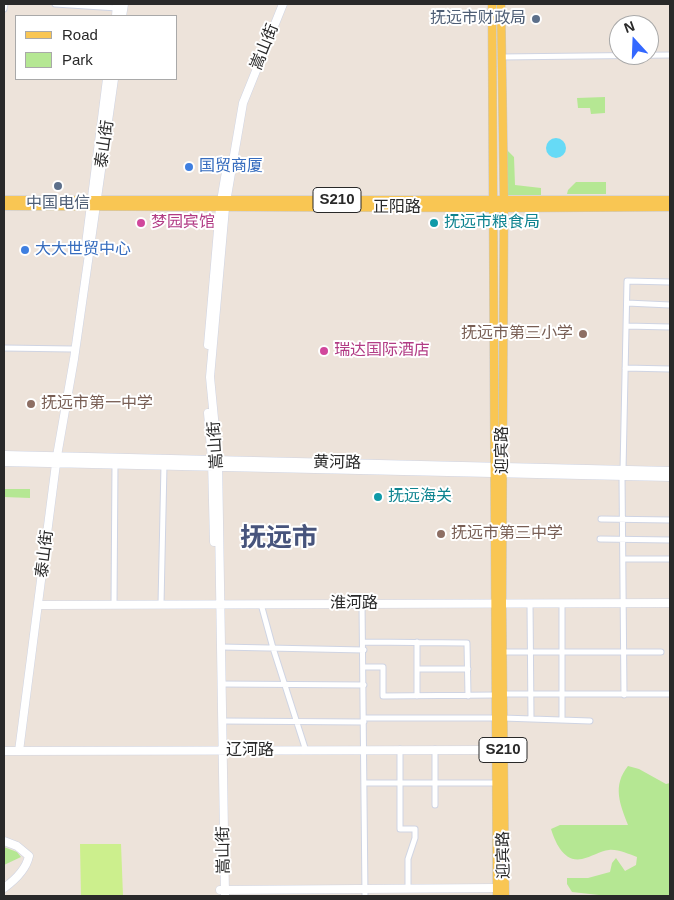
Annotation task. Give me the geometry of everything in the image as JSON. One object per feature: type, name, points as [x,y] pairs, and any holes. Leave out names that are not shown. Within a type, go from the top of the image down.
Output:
[{"type":"main road","name":"嵩山街","points":[[222,893],[215,463],[205,376],[223,203],[238,104],[277,4]]},
{"type":"main road","name":"嵩山街","points":[[223,203],[243,103],[283,4]]},
{"type":"main road","name":"迎宾路","points":[[492,4],[499,718],[504,896]]},
{"type":"main road","name":"迎宾路","points":[[498,470],[504,204],[501,4]]},
{"type":"main road","name":"泰山街","points":[[19,750],[56,460],[74,358],[94,203],[107,80]]},
{"type":"main road","name":"泰山街","points":[[74,358],[72,349],[114,80]]},
{"type":"main road","name":"正阳路","points":[[4,200],[94,203],[670,206]]},
{"type":"main road","name":"正阳路","points":[[504,204],[670,200]]},
{"type":"main road","name":"正阳路","points":[[4,206],[94,203]]},
{"type":"main road","name":"黄河路","points":[[4,455],[116,464],[215,463]]},
{"type":"main road","name":"黄河路","points":[[4,462],[56,460],[623,473],[670,472]]},
{"type":"main road","name":"黄河路","points":[[623,473],[670,477]]},
{"type":"main road","name":"淮河路","points":[[38,605],[670,602]]},
{"type":"main road","name":"迎宾路","points":[[499,603],[502,652],[499,695]]},
{"type":"main road","name":"嵩山街","points":[[218,604],[222,684],[220,752]]},
{"type":"main road","name":"迎宾路","points":[[497,896],[496,750],[499,718]]},
{"type":"main road","name":"辽河路","points":[[4,750],[220,752],[496,750]]},
{"type":"main road","points":[[4,841],[17,846],[28,856],[27,863],[20,875],[4,888]]},
{"type":"main road","points":[[222,893],[365,892],[408,888],[496,888]]},
{"type":"street","points":[[4,9],[5,4]]},
{"type":"street","points":[[55,4],[118,8]]},
{"type":"street","points":[[501,57],[670,55]]},
{"type":"street","points":[[624,695],[622,519],[627,280],[670,282]]},
{"type":"street","points":[[626,303],[670,305]]},
{"type":"street","points":[[626,326],[670,328]]},
{"type":"street","points":[[4,348],[72,349]]},
{"type":"street","points":[[625,368],[670,369]]},
{"type":"street","points":[[114,605],[116,464]]},
{"type":"street","points":[[161,604],[164,465]]},
{"type":"street","points":[[601,519],[670,520]]},
{"type":"street","points":[[600,540],[670,540]]},
{"type":"street","points":[[623,558],[670,559]]},
{"type":"street","points":[[530,603],[531,719]]},
{"type":"street","points":[[562,603],[562,720]]},
{"type":"street","points":[[261,604],[306,751]]},
{"type":"street","points":[[362,604],[364,642],[365,892]]},
{"type":"street","points":[[364,642],[467,643],[468,696]]},
{"type":"street","points":[[417,642],[417,696]]},
{"type":"street","points":[[221,647],[364,650]]},
{"type":"street","points":[[502,652],[661,652]]},
{"type":"street","points":[[364,667],[383,667],[383,696],[670,694]]},
{"type":"street","points":[[417,670],[468,669]]},
{"type":"street","points":[[222,684],[364,685]]},
{"type":"street","points":[[222,721],[296,722],[499,718],[590,721]]},
{"type":"street","points":[[435,749],[435,805]]},
{"type":"street","points":[[400,750],[400,829],[415,829],[415,838],[408,859],[408,888]]},
{"type":"street","points":[[365,783],[496,783]]},
{"type":"green space","points":[[605,97],[605,113],[591,114],[590,108],[578,108],[577,98]]},
{"type":"green space","points":[[507,150],[514,157],[515,185],[541,188],[541,195],[507,195]]},
{"type":"green space","points":[[576,182],[606,182],[606,194],[567,194],[568,190]]},
{"type":"green space","points":[[4,489],[30,489],[30,498],[4,497]]},
{"type":"green space","points":[[628,766],[639,769],[666,784],[670,783],[670,896],[608,896],[572,892],[567,884],[567,878],[588,878],[610,872],[612,863],[616,858],[625,871],[636,865],[637,857],[616,850],[609,850],[582,859],[570,858],[561,850],[551,829],[560,825],[628,825],[620,802],[619,788],[623,773]]},
{"type":"green space","points":[[80,844],[121,844],[123,896],[81,896]]},
{"type":"green space","points":[[4,847],[17,852],[21,857],[4,865]]},
{"type":"water","points":[[556,138],[563,141],[566,148],[563,155],[556,158],[549,155],[546,148],[549,141]]},
{"type":"place","name":"抚远市财政局","points":[[536,19]]},
{"type":"place","name":"国贸商厦","points":[[189,167]]},
{"type":"place","name":"中国电信","points":[[58,186]]},
{"type":"place","name":"梦园宾馆","points":[[141,223]]},
{"type":"place","name":"抚远市粮食局","points":[[434,223]]},
{"type":"place","name":"大大世贸中心","points":[[25,250]]},
{"type":"place","name":"抚远市第三小学","points":[[583,334]]},
{"type":"place","name":"瑞达国际酒店","points":[[324,351]]},
{"type":"place","name":"抚远市第一中学","points":[[31,404]]},
{"type":"place","name":"抚远海关","points":[[378,497]]},
{"type":"place","name":"抚远市第三中学","points":[[441,534]]},
{"type":"district","name":"抚远市","points":[[279,539]]}]
